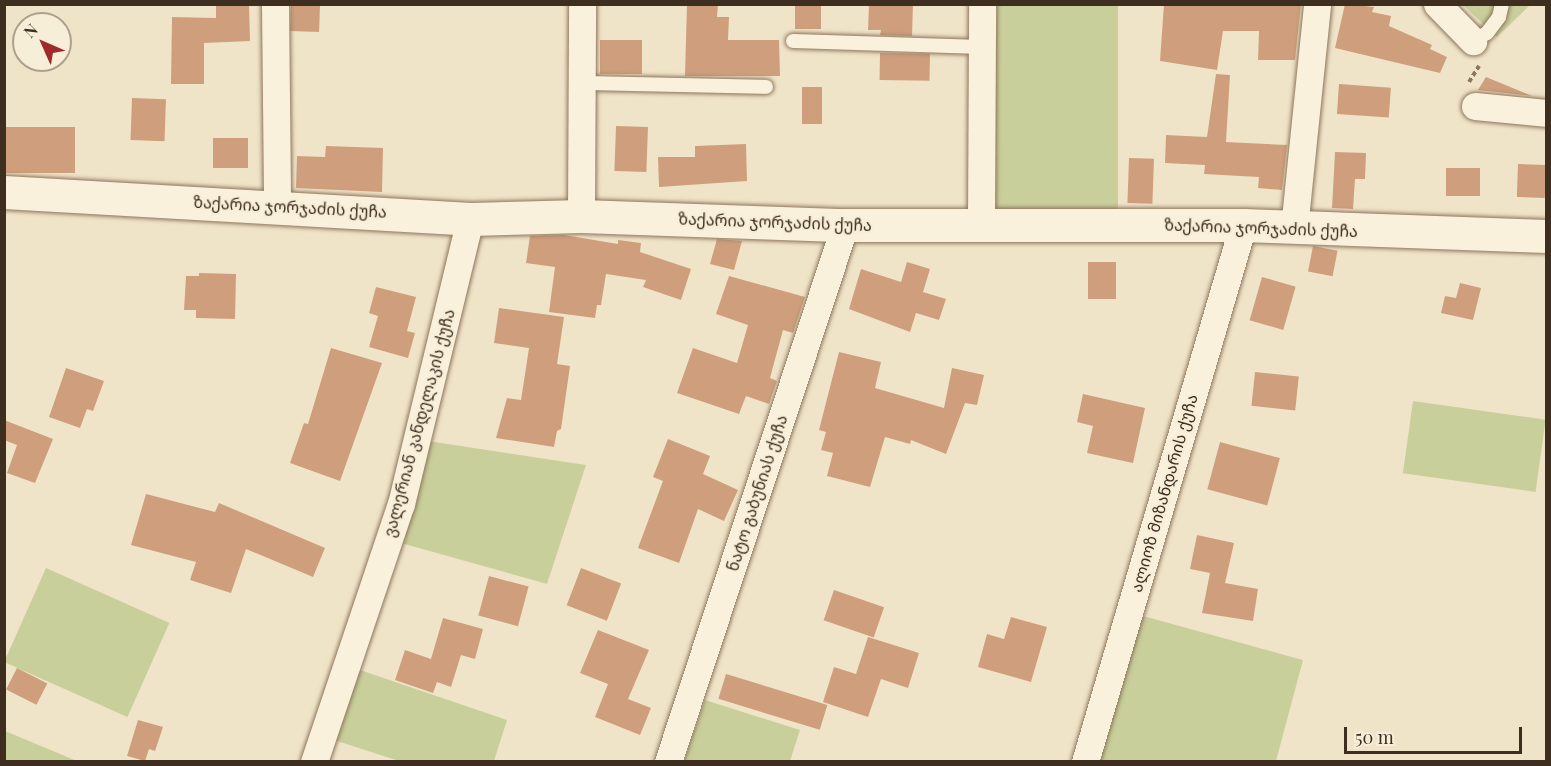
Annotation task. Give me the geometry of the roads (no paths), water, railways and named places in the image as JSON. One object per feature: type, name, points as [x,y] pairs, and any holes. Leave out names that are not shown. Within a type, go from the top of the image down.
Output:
[{"type":"street","points":[[275,4],[277,205]]},
{"type":"street","points":[[580,216],[582,4]]},
{"type":"street","points":[[981,223],[982,4]]},
{"type":"street","points":[[1294,228],[1317,4]]},
{"type":"street","points":[[1437,4],[1473,41]]},
{"type":"street","points":[[1475,106],[1546,113]]},
{"type":"street","name":"ზაქარია ჯორჯაძის ქუჩა","points":[[4,192],[277,205],[470,219],[580,216],[845,225],[981,223],[1243,225],[1546,236]]},
{"type":"street","name":"ვალერიან კანდელაკის ქუჩა","points":[[314,762],[401,504],[470,219]]},
{"type":"street","name":"ნატო გაბუნიას ქუჩა","points":[[668,762],[845,225]]},
{"type":"street","name":"ალიოზ მიზანდარის ქუჩა","points":[[1085,762],[1243,225]]},
{"type":"lane","points":[[1473,41],[1486,33],[1499,18],[1502,4]]},
{"type":"lane","points":[[793,40],[982,46]]},
{"type":"lane","points":[[581,83],[766,87]]}]
